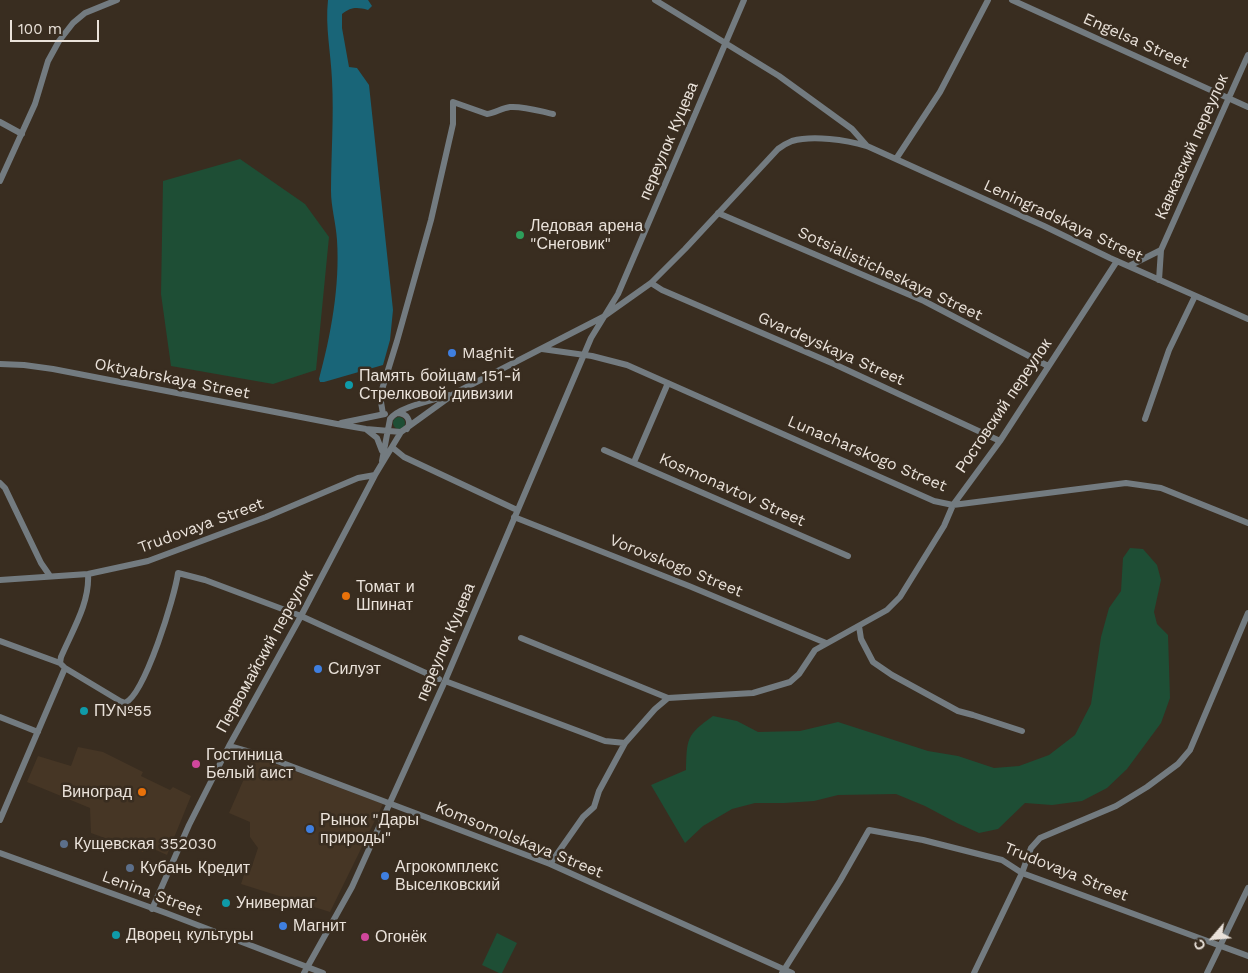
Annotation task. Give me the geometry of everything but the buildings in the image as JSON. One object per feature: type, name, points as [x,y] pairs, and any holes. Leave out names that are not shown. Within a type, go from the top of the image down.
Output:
[{"type":"street","points":[[0,181],[35,104],[48,61],[59,40],[84,13],[117,0]]},
{"type":"street","name":"Leningradskaya Street","points":[[655,0],[780,76],[852,129],[867,146]]},
{"type":"street","name":"переулок Куцева","points":[[306,970],[352,887],[596,329],[618,294],[744,0]]},
{"type":"street","points":[[896,159],[940,92],[988,0]]},
{"type":"street","name":"Engelsa Street","points":[[1012,0],[1248,107]]},
{"type":"street","name":"Кавказский переулок","points":[[1159,280],[1161,250],[1248,55]]},
{"type":"street","points":[[383,414],[380,396],[431,220],[453,124],[453,102],[487,114],[493,114],[508,107],[515,107],[553,114]]},
{"type":"street","points":[[0,122],[22,134]]},
{"type":"street","name":"Leningradskaya Street","points":[[806,138],[850,141],[867,146],[1044,226],[1117,262],[1248,319]]},
{"type":"street","name":"переулок Куцева","points":[[603,317],[651,283],[778,149],[790,142],[806,138]]},
{"type":"street","name":"Sotsialisticheskaya Street","points":[[718,212],[924,301],[1048,366]]},
{"type":"street","points":[[1129,266],[1161,250]]},
{"type":"street","name":"Ростовский переулок","points":[[521,638],[668,698],[753,692],[790,682],[799,674],[814,650],[888,610],[900,597],[944,526],[953,505],[1000,441],[1117,262]]},
{"type":"street","name":"Gvardeyskaya Street","points":[[651,283],[662,290],[834,364],[1000,441]]},
{"type":"street","points":[[1145,419],[1169,350],[1195,296]]},
{"type":"street","name":"Первомайский переулок","points":[[382,464],[383,453],[398,431],[455,393],[603,317]]},
{"type":"street","name":"Lunacharskogo Street","points":[[541,348],[585,355],[627,365],[926,497],[953,505],[1126,483],[1161,488],[1248,523]]},
{"type":"street","name":"Oktyabrskaya Street","points":[[0,364],[53,369],[337,424],[366,429],[398,431]]},
{"type":"street","points":[[634,462],[668,383]]},
{"type":"street","name":"Первомайский переулок","points":[[398,431],[390,422],[395,414],[455,393]]},
{"type":"street","points":[[395,414],[402,413],[408,417],[409,423],[398,431]]},
{"type":"street","name":"Oktyabrskaya Street","points":[[337,424],[383,414],[395,414]]},
{"type":"street","points":[[366,429],[377,438],[383,453]]},
{"type":"street","name":"Первомайский переулок","points":[[152,909],[189,825],[229,746],[301,616],[375,475],[393,448],[398,431]]},
{"type":"street","points":[[393,448],[404,457],[517,510]]},
{"type":"street","name":"Kosmonavtov Street","points":[[604,450],[848,556]]},
{"type":"street","name":"Trudovaya Street","points":[[0,580],[88,574],[148,561],[266,517],[358,478],[375,475]]},
{"type":"street","points":[[0,483],[5,488],[50,576]]},
{"type":"street","name":"Vorovskogo Street","points":[[514,517],[680,582],[826,643]]},
{"type":"street","points":[[0,641],[62,666],[120,702],[128,701],[146,673],[160,638],[170,611],[178,573],[205,580],[301,616],[442,680],[605,741],[626,744]]},
{"type":"street","points":[[0,820],[38,732],[62,666],[61,657],[83,607],[89,581],[88,574]]},
{"type":"street","points":[[974,973],[1022,873],[1031,848],[1040,838],[1116,806],[1148,787],[1178,764],[1190,750],[1248,613]]},
{"type":"street","points":[[859,626],[861,639],[873,662],[892,675],[958,711],[974,714],[1022,731]]},
{"type":"street","points":[[550,864],[583,817],[594,807],[599,791],[626,744],[655,709],[668,698]]},
{"type":"street","points":[[0,717],[38,732]]},
{"type":"street","name":"Komsomolskaya Street","points":[[229,746],[264,756],[550,864],[783,971],[792,973]]},
{"type":"street","name":"Trudovaya Street","points":[[783,971],[840,881],[869,830],[923,840],[1002,860],[1022,873],[1248,956]]},
{"type":"street","name":"Lenina Street","points":[[0,853],[152,909],[306,970],[323,973]]},
{"type":"street","points":[[1207,973],[1248,888]]},
{"type":"shaded area","points":[[78,747],[103,752],[143,772],[141,776],[170,790],[173,787],[191,796],[167,855],[147,846],[143,852],[91,833],[90,808],[27,782],[38,756],[71,766]]},
{"type":"shaded area","name":"Рынок \"Дары природы\"","points":[[254,756],[383,804],[330,912],[241,884],[245,872],[250,872],[258,848],[250,837],[250,822],[229,813]]},
{"type":"green space","points":[[240,159],[305,204],[329,237],[316,370],[273,384],[171,366],[161,294],[163,181]]},
{"type":"green space","points":[[401,417],[404,418],[404,428],[397,429],[394,428],[393,421],[394,418]]},
{"type":"green space","points":[[1130,548],[1143,549],[1157,565],[1161,580],[1154,612],[1157,624],[1168,635],[1170,698],[1161,723],[1127,769],[1107,788],[1082,801],[1052,805],[1025,803],[998,829],[979,833],[896,794],[838,795],[814,801],[755,803],[732,809],[703,826],[685,843],[651,785],[686,770],[688,744],[693,733],[713,716],[737,721],[758,732],[800,731],[838,722],[928,751],[958,756],[994,768],[1019,766],[1049,755],[1075,735],[1091,704],[1101,637],[1109,608],[1121,591],[1123,558]]},
{"type":"green space","points":[[497,933],[517,943],[502,973],[482,965]]},
{"type":"water","points":[[328,0],[368,0],[372,6],[368,10],[354,8],[342,14],[342,28],[349,67],[357,68],[369,85],[393,310],[390,340],[383,365],[320,382],[319,379],[334,310],[338,257],[331,197],[333,94],[328,30]]},
{"type":"place","name":"Ледовая арена \"Снеговик\"","points":[[520,235]]},
{"type":"place","name":"Magnit","points":[[452,353]]},
{"type":"place","name":"Память бойцам 151-й Стрелковой дивизии","points":[[349,385]]},
{"type":"place","name":"Томат и Шпинат","points":[[346,596]]},
{"type":"place","name":"Силуэт","points":[[318,669]]},
{"type":"place","name":"ПУ№55","points":[[84,711]]},
{"type":"place","name":"Гостиница Белый аист","points":[[196,764]]},
{"type":"place","name":"Виноград","points":[[142,792]]},
{"type":"place","name":"Рынок \"Дары природы\"","points":[[310,829]]},
{"type":"place","name":"Кущевская 352030","points":[[64,844]]},
{"type":"place","name":"Кубань Кредит","points":[[130,868]]},
{"type":"place","name":"Агрокомплекс Выселковский","points":[[385,876]]},
{"type":"place","name":"Универмаг","points":[[226,903]]},
{"type":"place","name":"Магнит","points":[[283,926]]},
{"type":"place","name":"Дворец культуры","points":[[116,935]]},
{"type":"place","name":"Огонёк","points":[[365,937]]}]
